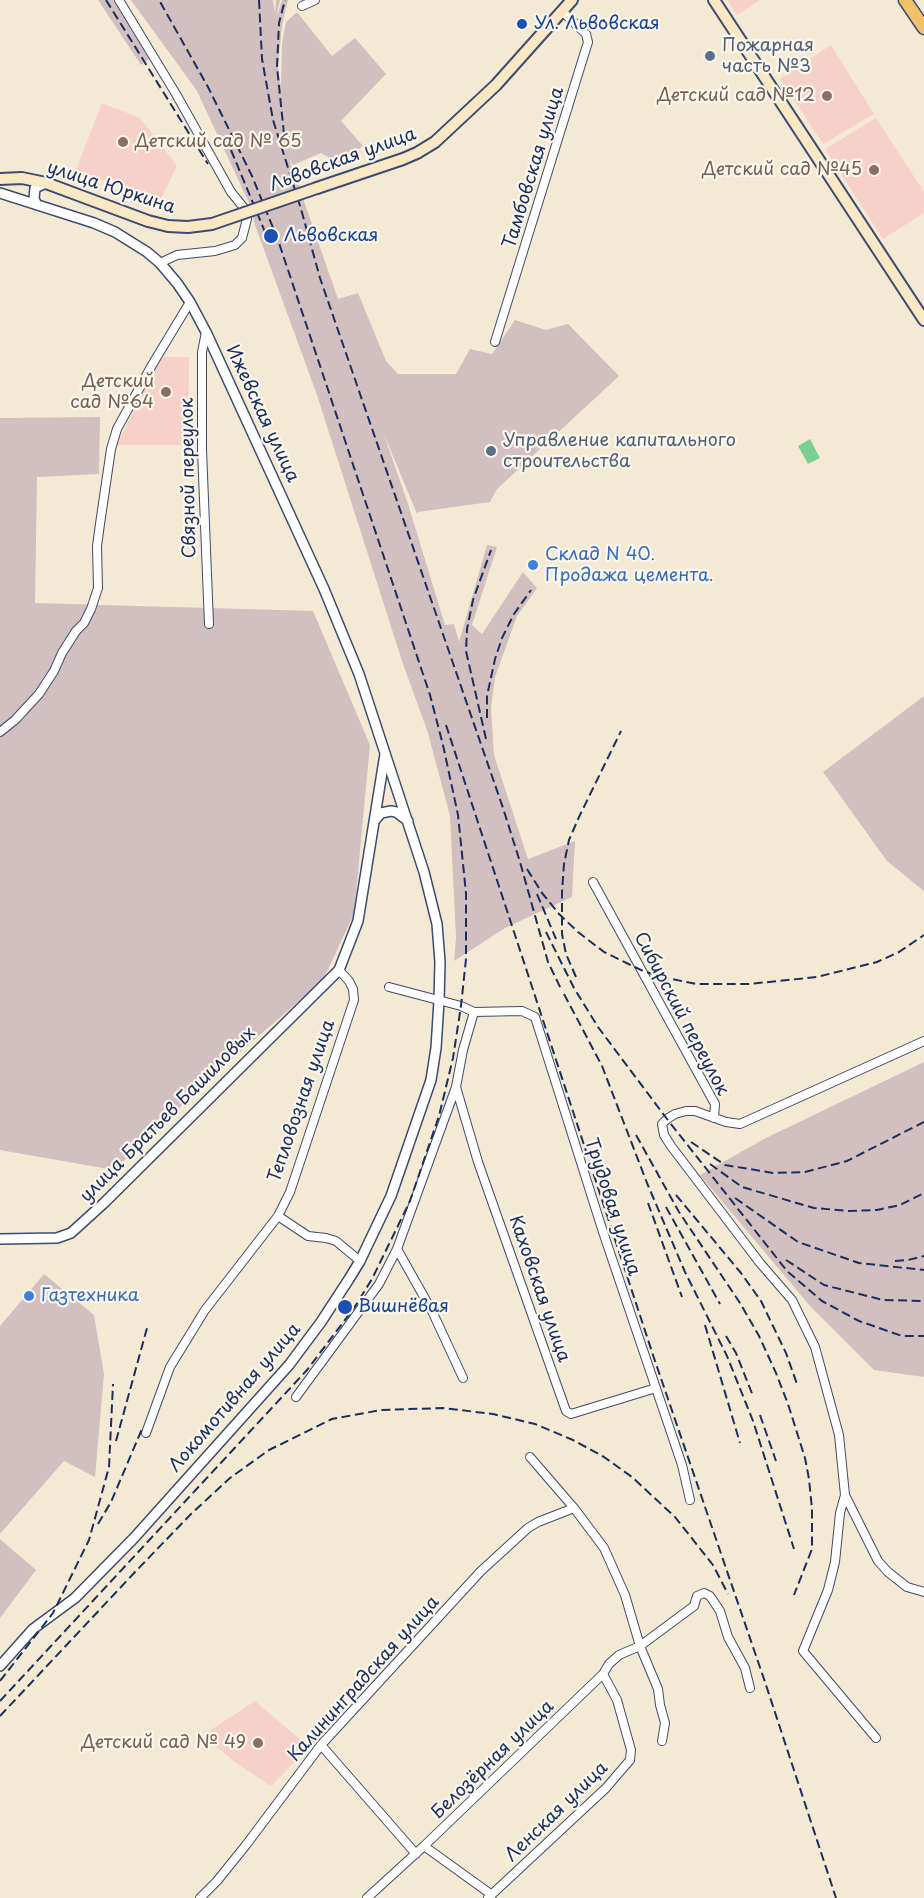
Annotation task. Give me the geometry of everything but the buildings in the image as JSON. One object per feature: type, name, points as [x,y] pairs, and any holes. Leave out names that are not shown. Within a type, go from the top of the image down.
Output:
[{"type":"main road","name":"Львовская улица","points":[[212,224],[403,159],[435,142],[496,85],[572,0]]},
{"type":"main road","points":[[714,0],[924,320]]},
{"type":"main road","points":[[905,0],[923,24]]},
{"type":"main road","name":"улица Юркина","points":[[0,179],[22,178],[46,183],[158,224],[188,227],[212,224]]},
{"type":"street","points":[[119,0],[176,94],[231,192],[244,208],[247,219],[242,238],[235,245],[215,251],[177,255],[160,263]]},
{"type":"street","points":[[302,6],[315,0]]},
{"type":"street","name":"Тамбовская улица","points":[[495,342],[588,42],[586,34],[562,11]]},
{"type":"street","points":[[37,205],[34,199],[35,188],[46,183]]},
{"type":"street","name":"Ижевская улица","points":[[0,193],[115,232],[147,252],[177,283],[206,332],[337,618],[385,751]]},
{"type":"street","points":[[0,732],[15,720],[39,694],[91,609],[98,588],[97,546],[111,449],[117,429],[190,302]]},
{"type":"street","name":"Связной переулок","points":[[206,332],[202,352],[202,450],[209,624]]},
{"type":"street","points":[[339,970],[358,921],[385,751]]},
{"type":"street","name":"Локомотивная улица","points":[[0,1666],[33,1629],[75,1598],[134,1539],[289,1365],[321,1322],[360,1261],[391,1196],[428,1089],[434,1064],[440,1001],[440,962],[437,924],[424,872],[385,751]]},
{"type":"street","points":[[375,820],[381,813],[391,811],[396,812],[409,823]]},
{"type":"street","name":"Сибирский переулок","points":[[593,882],[715,1104],[714,1118],[734,1124],[749,1121],[924,1041]]},
{"type":"street","name":"Тепловозная улица","points":[[146,1433],[170,1367],[205,1310],[278,1216],[290,1192],[354,1000],[349,981],[339,970]]},
{"type":"street","name":"улица Братьев Башиловых","points":[[0,1239],[57,1238],[71,1233],[339,970]]},
{"type":"street","name":"Трудовая улица","points":[[389,987],[461,1006],[474,1012],[522,1011],[535,1017],[603,1232],[682,1465],[690,1500]]},
{"type":"street","points":[[296,1397],[379,1284],[397,1249],[456,1087],[463,1050],[474,1012]]},
{"type":"street","name":"Каховская улица","points":[[456,1087],[478,1162],[566,1411],[571,1414],[656,1388]]},
{"type":"street","points":[[714,1118],[695,1111],[675,1114],[662,1124],[664,1135],[760,1263],[792,1300],[815,1347],[839,1435],[845,1495],[878,1561],[907,1587],[924,1592]]},
{"type":"street","points":[[278,1216],[308,1236],[336,1241],[360,1261]]},
{"type":"street","points":[[397,1249],[432,1311],[463,1378]]},
{"type":"street","points":[[530,1457],[574,1508],[604,1548],[625,1595],[640,1646],[658,1689],[665,1723],[662,1741]]},
{"type":"street","points":[[845,1495],[840,1513],[836,1562],[828,1590],[803,1651],[876,1738]]},
{"type":"street","name":"Калининградская улица","points":[[200,1898],[246,1845],[321,1745],[481,1571],[528,1528],[574,1508]]},
{"type":"street","points":[[640,1646],[694,1606],[697,1596],[704,1593],[710,1596],[720,1611],[728,1637],[745,1668],[750,1688]]},
{"type":"street","name":"Белозёрная улица","points":[[367,1898],[416,1854],[603,1674],[609,1664],[620,1655],[640,1646]]},
{"type":"street","name":"Ленская улица","points":[[490,1896],[606,1788],[630,1760],[631,1750],[617,1700],[603,1674]]},
{"type":"street","points":[[321,1745],[416,1854]]},
{"type":"street","points":[[424,1846],[490,1896]]},
{"type":"shaded area","points":[[98,0],[115,0],[149,59],[141,65]]},
{"type":"shaded area","points":[[131,0],[273,0],[275,13],[276,0],[280,0],[276,19],[282,0],[288,0],[282,25],[278,67],[281,87],[282,43],[286,22],[297,12],[332,56],[355,38],[386,74],[341,121],[363,146],[339,163],[321,153],[293,165],[289,158],[338,299],[358,293],[386,361],[398,374],[456,374],[470,349],[492,354],[515,320],[546,330],[568,324],[619,376],[497,489],[490,502],[418,512],[417,514],[383,432],[445,625],[454,624],[459,642],[487,545],[497,547],[472,625],[482,634],[523,572],[537,588],[517,616],[495,677],[491,708],[494,755],[528,859],[575,841],[572,897],[505,928],[454,961],[456,937],[450,816],[428,733],[402,661],[317,395],[255,225],[250,205],[197,91]]},
{"type":"shaded area","points":[[727,0],[760,0],[737,15]]},
{"type":"shaded area","name":"Детский сад №12","points":[[831,45],[874,114],[823,144],[780,79]]},
{"type":"shaded area","name":"Детский сад № 65","points":[[102,103],[140,118],[177,166],[160,201],[76,170]]},
{"type":"shaded area","name":"Детский сад №45","points":[[876,118],[924,192],[924,213],[883,239],[825,149]]},
{"type":"shaded area","name":"Детский сад №64","points":[[160,357],[189,357],[188,445],[117,445]]},
{"type":"shaded area","points":[[100,417],[99,474],[37,477],[35,603],[313,611],[370,745],[354,914],[323,980],[214,1075],[114,1170],[0,1150],[0,418]]},
{"type":"shaded area","points":[[924,696],[924,891],[887,861],[823,772]]},
{"type":"shaded area","points":[[924,1062],[924,1377],[874,1370],[810,1306],[700,1175],[766,1138]]},
{"type":"shaded area","points":[[44,1274],[94,1315],[104,1374],[95,1477],[64,1461],[0,1534],[0,1326]]},
{"type":"shaded area","points":[[0,1539],[36,1570],[0,1618]]},
{"type":"shaded area","name":"Детский сад № 49","points":[[255,1701],[309,1747],[271,1786],[236,1763],[208,1740],[206,1733]]},
{"type":"green space","points":[[810,439],[820,458],[808,464],[798,446]]},
{"type":"railway","points":[[106,0],[208,164]]},
{"type":"railway","points":[[0,1701],[307,1370],[354,1308],[372,1279],[410,1201],[439,1116],[453,1058],[466,959],[466,893],[458,815],[430,695],[278,240],[252,176],[208,87],[159,0]]},
{"type":"railway","points":[[259,0],[262,59],[273,120],[320,278],[503,808],[548,962],[561,989]]},
{"type":"railway","points":[[284,134],[277,67],[279,23],[285,0]]},
{"type":"railway","points":[[231,150],[270,244]]},
{"type":"railway","points":[[486,739],[466,651],[467,629],[473,600],[491,550]]},
{"type":"railway","points":[[487,718],[487,696],[502,638],[514,614],[531,590]]},
{"type":"railway","points":[[446,725],[654,1358],[836,1898]]},
{"type":"railway","points":[[576,977],[566,954],[562,934],[564,864],[569,840],[621,731]]},
{"type":"railway","points":[[527,869],[559,914],[604,952],[643,971],[696,984],[749,984],[817,977],[877,962],[899,952],[924,935]]},
{"type":"railway","points":[[537,894],[556,939]]},
{"type":"railway","points":[[546,932],[574,988],[598,1027],[787,1271],[822,1301],[859,1321],[902,1336],[924,1336]]},
{"type":"railway","points":[[564,994],[602,1066],[647,1183],[685,1272],[727,1356],[753,1421],[794,1549]]},
{"type":"railway","points":[[691,1142],[725,1165],[773,1173],[805,1172],[847,1161],[924,1122]]},
{"type":"railway","points":[[636,1135],[679,1212],[740,1303],[759,1336],[788,1404],[805,1458],[812,1509],[812,1549],[794,1595]]},
{"type":"railway","points":[[710,1164],[742,1187],[814,1208],[849,1211],[877,1210],[900,1205],[924,1193]]},
{"type":"railway","points":[[676,1195],[741,1273],[761,1301],[786,1353],[797,1384]]},
{"type":"railway","points":[[735,1198],[798,1242],[859,1263],[924,1270]]},
{"type":"railway","points":[[648,1203],[682,1297]]},
{"type":"railway","points":[[666,1207],[720,1304]]},
{"type":"railway","points":[[895,1261],[924,1256]]},
{"type":"railway","points":[[786,1260],[824,1285],[883,1300],[924,1301]]},
{"type":"railway","points":[[705,1325],[740,1443]]},
{"type":"railway","points":[[116,1441],[147,1328]]},
{"type":"railway","points":[[726,1336],[736,1353],[753,1396]]},
{"type":"railway","points":[[0,1681],[53,1613],[89,1540],[109,1467],[113,1384]]},
{"type":"railway","points":[[0,1716],[191,1514],[230,1478],[269,1450],[332,1419],[381,1410],[443,1408],[493,1414],[535,1424],[573,1440],[604,1457],[632,1477],[675,1517],[713,1565],[728,1594]]},
{"type":"railway","points":[[760,1415],[776,1461]]},
{"type":"railway","points":[[98,1524],[111,1502],[142,1429]]},
{"type":"place","name":"Ул. Львовская","points":[[522,24]]},
{"type":"place","name":"Пожарная часть №3","points":[[710,56]]},
{"type":"place","name":"Детский сад №12","points":[[827,96]]},
{"type":"place","name":"Детский сад № 65","points":[[123,142]]},
{"type":"place","name":"Детский сад №45","points":[[874,170]]},
{"type":"place","name":"Львовская","points":[[271,236]]},
{"type":"place","name":"Детский сад №64","points":[[166,392]]},
{"type":"place","name":"Управление капитального строительства","points":[[491,451]]},
{"type":"place","name":"Склад N 40. Продажа цемента.","points":[[533,565]]},
{"type":"place","name":"Газтехника","points":[[29,1296]]},
{"type":"place","name":"Вишнёвая","points":[[345,1307]]},
{"type":"place","name":"Детский сад № 49","points":[[258,1743]]}]
